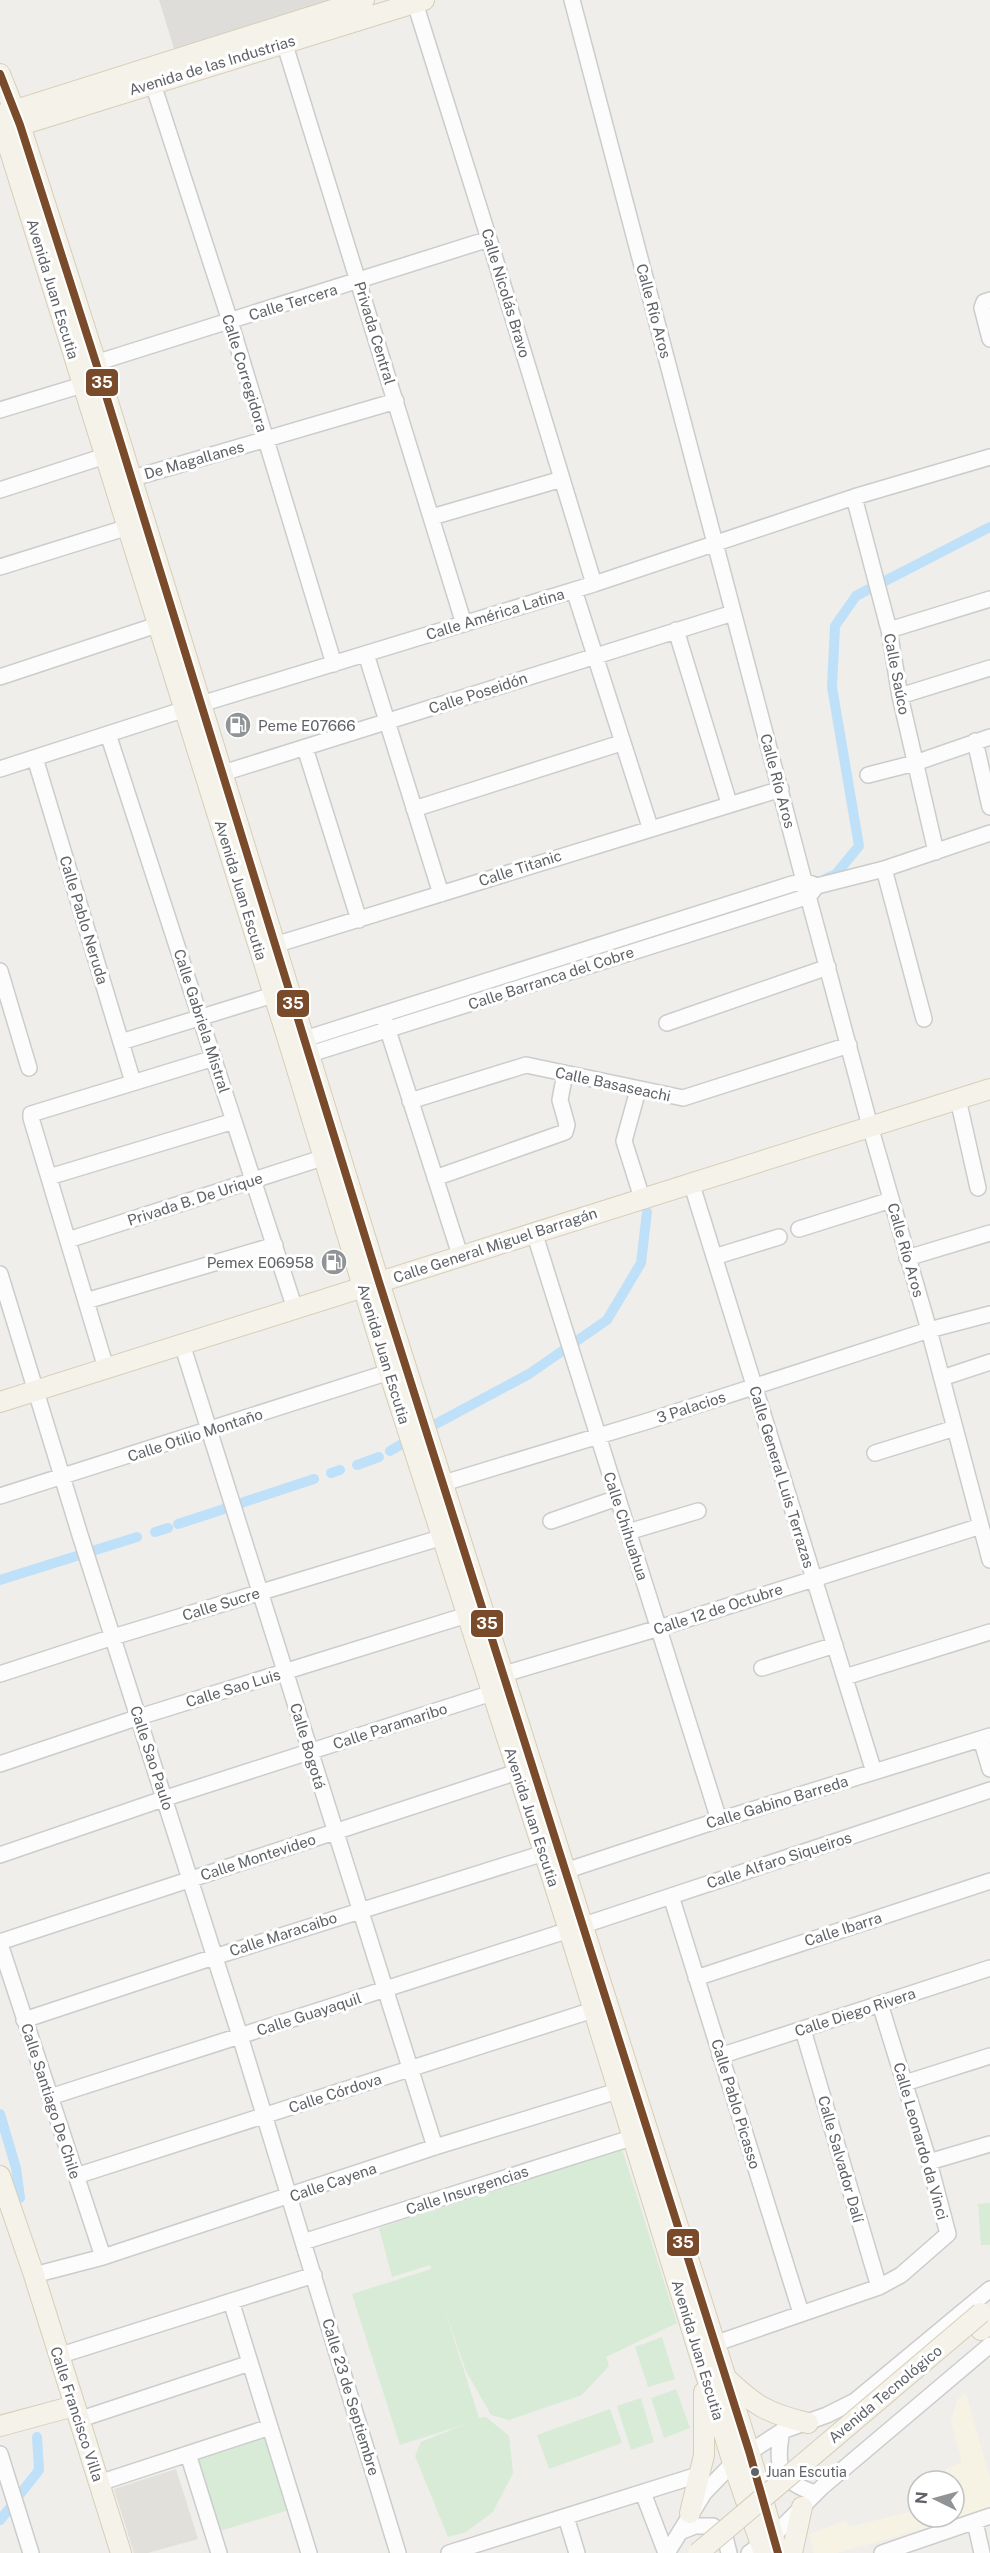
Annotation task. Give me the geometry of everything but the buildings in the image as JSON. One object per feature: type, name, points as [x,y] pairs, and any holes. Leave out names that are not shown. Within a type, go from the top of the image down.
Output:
[{"type":"main road","name":"Avenida de las Industrias","points":[[74,100],[153,84],[364,0]]},
{"type":"main road","name":"Avenida de las Industrias","points":[[6,122],[248,45],[284,42],[419,1]]},
{"type":"main road","name":"Avenida Juan Escutia","points":[[0,74],[6,122],[89,374],[130,479],[136,525]]},
{"type":"main road","name":"Avenida Juan Escutia","points":[[89,374],[105,456],[136,525],[428,1466],[498,1684],[565,1871],[594,2010],[625,2089],[714,2344],[748,2451],[765,2548]]},
{"type":"main road","name":"Avenida Juan Escutia","points":[[193,707],[223,773],[267,947],[273,995],[299,1049],[322,1158],[371,1285],[389,1372],[416,1428]]},
{"type":"main road","name":"Calle General Miguel Barragán","points":[[0,1402],[990,1089]]},
{"type":"main road","name":"Avenida Juan Escutia","points":[[435,1485],[443,1537],[467,1614],[498,1684],[517,1772],[544,1853],[576,1928],[625,2089],[631,2138],[733,2463],[765,2548]]},
{"type":"main road","name":"Calle Francisco Villa","points":[[0,2176],[5,2208],[34,2276],[121,2553]]},
{"type":"main road","name":"Avenida Tecnológico","points":[[698,2553],[986,2323]]},
{"type":"main road","name":"Avenida Tecnológico","points":[[719,2553],[986,2323]]},
{"type":"main road","points":[[690,2512],[704,2455],[702,2363]]},
{"type":"main road","points":[[723,2375],[759,2406],[777,2415],[808,2423]]},
{"type":"main road","points":[[0,2426],[76,2413]]},
{"type":"main road","points":[[792,2553],[809,2500]]},
{"type":"street","name":"Calle Río Aros","points":[[572,0],[732,613],[810,888],[828,967],[870,1126],[929,1330],[990,1560]]},
{"type":"street","name":"Calle Nicolás Bravo","points":[[419,1],[594,584]]},
{"type":"street","name":"Privada Central","points":[[284,42],[464,624]]},
{"type":"street","name":"Calle Corregidora","points":[[153,84],[230,321],[334,664]]},
{"type":"street","name":"Calle Tercera","points":[[0,410],[230,321],[489,239]]},
{"type":"street","points":[[990,300],[982,306],[990,339]]},
{"type":"street","name":"De Magallanes","points":[[130,479],[396,401]]},
{"type":"street","points":[[0,490],[105,456]]},
{"type":"street","name":"Calle América Latina","points":[[0,769],[193,707],[594,584],[854,496],[990,457]]},
{"type":"street","points":[[432,518],[562,479]]},
{"type":"street","name":"Calle Saúco","points":[[854,496],[889,630],[900,696],[936,852]]},
{"type":"street","points":[[0,567],[136,525]]},
{"type":"street","points":[[574,590],[621,743],[650,827]]},
{"type":"street","points":[[889,630],[990,599]]},
{"type":"street","name":"Calle Poseidón","points":[[223,773],[732,613]]},
{"type":"street","points":[[0,677],[166,622]]},
{"type":"street","points":[[676,630],[729,803]]},
{"type":"street","points":[[366,654],[441,894]]},
{"type":"street","points":[[900,696],[990,668]]},
{"type":"street","name":"Calle Gabriela Mistral","points":[[108,734],[295,1309]]},
{"type":"street","points":[[868,775],[915,763],[983,739],[990,807]]},
{"type":"street","points":[[414,809],[621,743]]},
{"type":"street","points":[[305,748],[359,920]]},
{"type":"street","name":"Calle Pablo Neruda","points":[[35,759],[133,1082]]},
{"type":"street","name":"Calle Titanic","points":[[267,947],[650,827],[781,789]]},
{"type":"street","points":[[810,888],[884,869],[990,833]]},
{"type":"street","points":[[884,869],[924,1019]]},
{"type":"street","name":"Calle Barranca del Cobre","points":[[299,1049],[382,1013],[644,931],[810,888]]},
{"type":"street","name":"Calle Barranca del Cobre","points":[[299,1049],[387,1030],[648,947],[810,888]]},
{"type":"street","points":[[644,931],[648,947]]},
{"type":"street","points":[[530,967],[536,983]]},
{"type":"street","points":[[667,1023],[828,967]]},
{"type":"street","points":[[0,971],[29,1068]]},
{"type":"street","points":[[121,1042],[273,995]]},
{"type":"street","points":[[382,1013],[460,1255]]},
{"type":"street","name":"Calle Basaseachi","points":[[410,1101],[522,1065],[678,1098],[690,1097],[849,1045]]},
{"type":"street","points":[[106,1368],[31,1118],[32,1114],[214,1058]]},
{"type":"street","points":[[435,1178],[565,1132],[567,1125],[560,1100],[565,1073]]},
{"type":"street","points":[[638,1090],[624,1146],[642,1198]]},
{"type":"street","points":[[958,1099],[978,1188]]},
{"type":"street","points":[[49,1177],[234,1121]]},
{"type":"street","name":"Privada B. De Urique","points":[[68,1240],[322,1158]]},
{"type":"street","name":"Calle General Luis Terrazas","points":[[691,1182],[874,1772]]},
{"type":"street","points":[[799,1229],[891,1200]]},
{"type":"street","name":"Calle Chihuahua","points":[[534,1232],[719,1820]]},
{"type":"street","points":[[907,1258],[990,1233]]},
{"type":"street","points":[[714,1257],[779,1237]]},
{"type":"street","points":[[86,1301],[275,1245]]},
{"type":"street","name":"Calle Sao Paulo","points":[[0,1274],[80,1535],[166,1798],[303,2242]]},
{"type":"street","name":"3 Palacios","points":[[435,1485],[598,1436],[929,1330],[990,1314]]},
{"type":"street","name":"Calle Bogotá","points":[[182,1344],[258,1592],[435,2147]]},
{"type":"street","points":[[942,1378],[990,1362]]},
{"type":"street","name":"Calle Otilio Montaño","points":[[0,1496],[210,1431],[389,1372]]},
{"type":"street","points":[[875,1453],[955,1428]]},
{"type":"street","points":[[551,1521],[617,1498]]},
{"type":"street","points":[[628,1532],[698,1511]]},
{"type":"street","name":"Calle 12 de Octubre","points":[[498,1684],[659,1628],[981,1526]]},
{"type":"street","name":"Calle Sucre","points":[[0,1674],[258,1592],[443,1537]]},
{"type":"street","name":"Calle Sao Luis","points":[[0,1764],[139,1717],[467,1614]]},
{"type":"street","points":[[844,1677],[990,1632]]},
{"type":"street","points":[[762,1668],[835,1645]]},
{"type":"street","name":"Calle Paramaribo","points":[[0,1856],[166,1798],[309,1752],[498,1684]]},
{"type":"street","points":[[985,1738],[990,1769]]},
{"type":"street","name":"Calle Gabino Barreda","points":[[565,1871],[719,1820],[985,1738]]},
{"type":"street","name":"Calle Montevideo","points":[[0,1943],[190,1878],[517,1772]]},
{"type":"street","name":"Calle Alfaro Siqueiros","points":[[576,1928],[990,1790]]},
{"type":"street","name":"Calle Maracaibo","points":[[24,2020],[360,1910],[544,1853]]},
{"type":"street","name":"Calle Ibarra","points":[[696,1978],[990,1881]]},
{"type":"street","name":"Calle Pablo Picasso","points":[[671,1896],[801,2313]]},
{"type":"street","name":"Calle Guayaquil","points":[[50,2097],[576,1928]]},
{"type":"street","name":"Calle Santiago De Chile","points":[[0,1943],[103,2257]]},
{"type":"street","name":"Calle Diego Rivera","points":[[720,2056],[990,1968]]},
{"type":"street","name":"Calle Leonardo da Vinci","points":[[714,2344],[879,2287],[901,2275],[948,2234],[929,2162],[880,2004]]},
{"type":"street","name":"Calle Córdova","points":[[76,2176],[594,2010]]},
{"type":"street","name":"Calle Salvador Dalí","points":[[803,2030],[879,2287]]},
{"type":"street","points":[[905,2083],[990,2056]]},
{"type":"street","name":"Calle Cayena","points":[[34,2276],[103,2257],[290,2197],[435,2147],[625,2089]]},
{"type":"street","name":"Calle Insurgencias","points":[[303,2242],[631,2138]]},
{"type":"street","points":[[929,2162],[990,2144]]},
{"type":"street","name":"Calle 23 de Septiembre","points":[[303,2242],[398,2553]]},
{"type":"street","points":[[58,2356],[314,2275]]},
{"type":"street","points":[[667,2553],[690,2512],[717,2477],[733,2463],[748,2451],[782,2431],[808,2423],[855,2401],[990,2289]]},
{"type":"street","points":[[231,2301],[309,2553]]},
{"type":"street","points":[[765,2548],[809,2500],[986,2323]]},
{"type":"street","points":[[76,2413],[250,2363]]},
{"type":"street","points":[[99,2483],[270,2427]]},
{"type":"street","points":[[782,2431],[779,2454],[782,2472],[809,2500]]},
{"type":"street","points":[[0,2454],[31,2553]]},
{"type":"street","points":[[188,2454],[219,2553]]},
{"type":"street","points":[[449,2553],[486,2548],[566,2517],[700,2474]]},
{"type":"street","points":[[643,2493],[667,2553]]},
{"type":"street","points":[[882,2553],[990,2516]]},
{"type":"street","points":[[566,2517],[577,2553]]},
{"type":"street","points":[[975,2522],[982,2553]]},
{"type":"street","points":[[680,2532],[695,2526],[714,2526],[725,2537],[729,2553]]},
{"type":"shaded area","points":[[159,0],[341,0],[175,52]]},
{"type":"shaded area","points":[[966,2393],[990,2479],[990,2510],[966,2517],[966,2469],[946,2469],[962,2462],[951,2422],[957,2400]]},
{"type":"shaded area","points":[[176,2469],[198,2539],[148,2553],[134,2553],[114,2489]]},
{"type":"shaded area","points":[[906,2513],[906,2529],[922,2529],[837,2553],[814,2553],[809,2534],[845,2521],[850,2527]]},
{"type":"green space","points":[[622,2149],[677,2323],[606,2357],[609,2366],[582,2395],[509,2420],[491,2415],[466,2371],[444,2307],[479,2418],[486,2417],[509,2436],[513,2473],[493,2512],[466,2532],[448,2537],[415,2456],[421,2442],[466,2424],[400,2445],[352,2294],[431,2269],[430,2265],[392,2277],[379,2228]]},
{"type":"green space","points":[[990,2203],[990,2245],[981,2245],[978,2204]]},
{"type":"green space","points":[[662,2337],[675,2379],[648,2387],[635,2347]]},
{"type":"green space","points":[[676,2389],[690,2428],[664,2438],[651,2398]]},
{"type":"green space","points":[[641,2398],[654,2442],[631,2450],[617,2406]]},
{"type":"green space","points":[[610,2409],[622,2443],[549,2469],[537,2435]]},
{"type":"green space","points":[[266,2436],[289,2510],[220,2531],[197,2458]]},
{"type":"waterway","points":[[885,581],[990,527]]},
{"type":"waterway","points":[[825,879],[836,874],[859,846],[832,687],[835,626],[856,596],[869,589]]},
{"type":"waterway","points":[[766,902],[805,887]]},
{"type":"waterway","points":[[434,1425],[529,1374],[607,1320],[641,1263],[647,1212]]},
{"type":"waterway","points":[[390,1451],[402,1444]]},
{"type":"waterway","points":[[357,1465],[379,1457]]},
{"type":"waterway","points":[[331,1473],[340,1470]]},
{"type":"waterway","points":[[241,1503],[314,1479]]},
{"type":"waterway","points":[[178,1524],[224,1509]]},
{"type":"waterway","points":[[155,1532],[168,1528]]},
{"type":"waterway","points":[[0,1580],[137,1537]]},
{"type":"waterway","points":[[0,2114],[16,2168],[20,2198]]},
{"type":"waterway","points":[[21,2493],[39,2470],[37,2437]]},
{"type":"waterway","points":[[0,2520],[9,2509]]},
{"type":"transit line","name":"35","points":[[0,74],[20,125],[96,363],[379,1282],[749,2451],[778,2553]]},
{"type":"place","name":"Peme E07666","points":[[238,725]]},
{"type":"place","name":"Pemex E06958","points":[[334,1262]]},
{"type":"place","name":"Juan Escutia","points":[[755,2472]]}]
